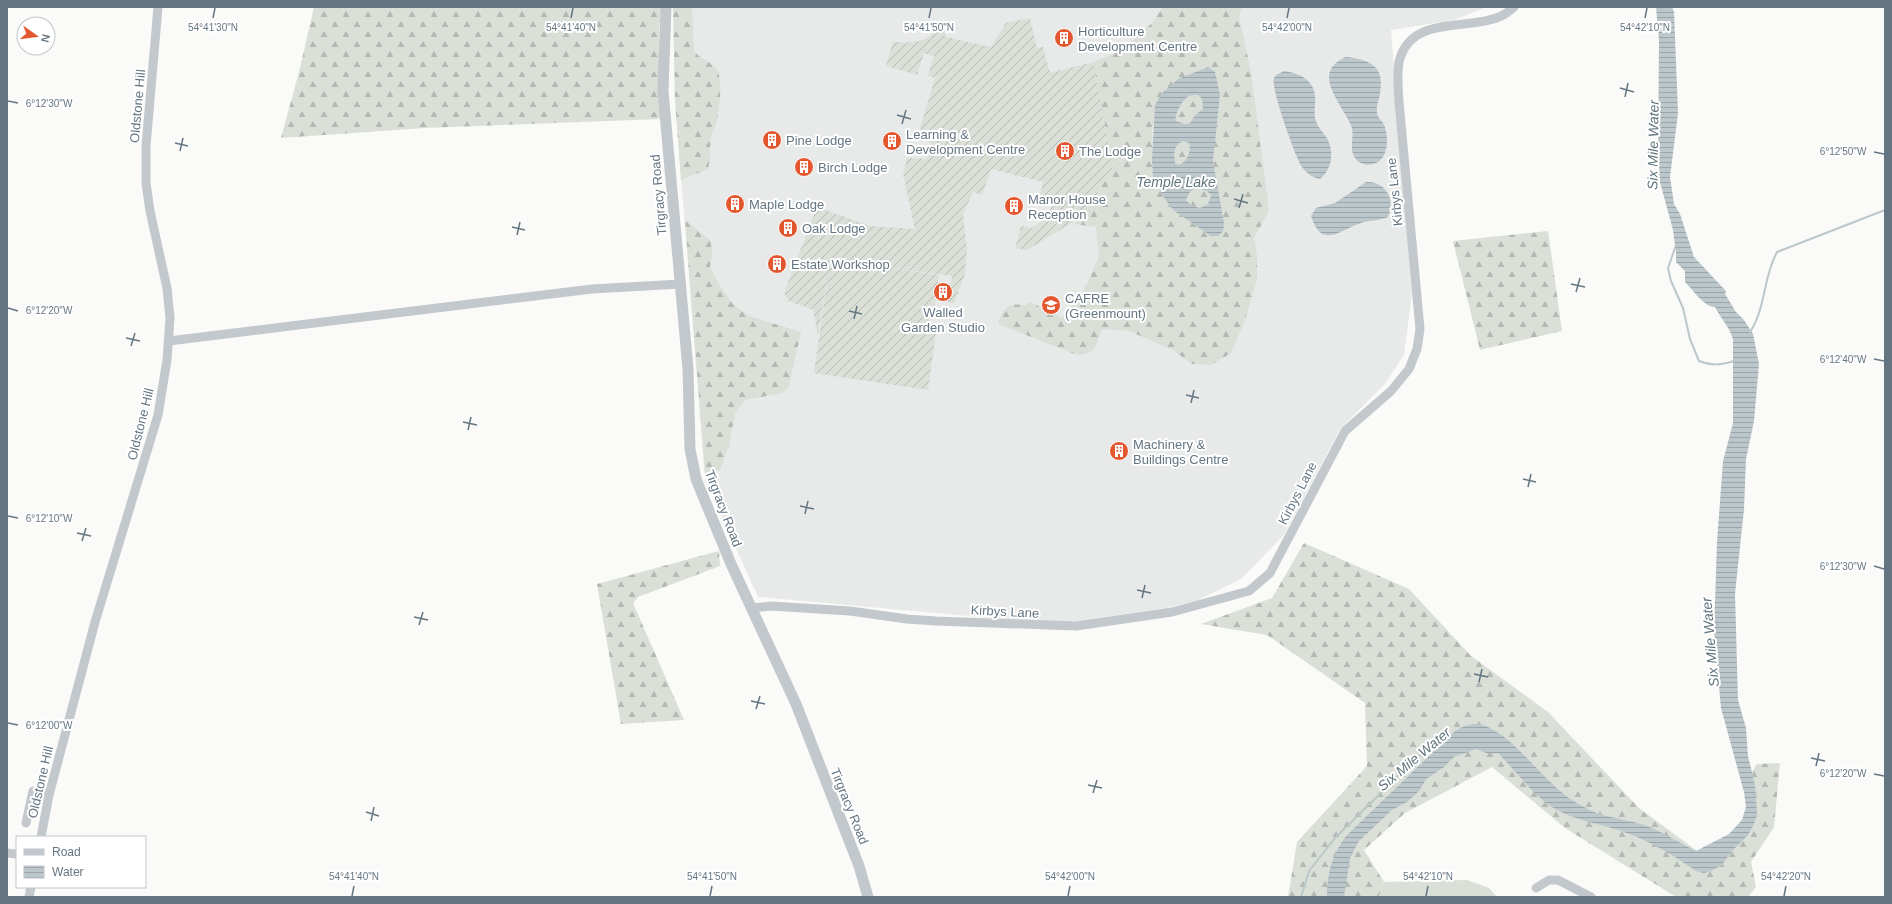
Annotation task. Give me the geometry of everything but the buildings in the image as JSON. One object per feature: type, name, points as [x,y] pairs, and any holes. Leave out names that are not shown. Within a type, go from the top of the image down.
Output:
[{"type":"street","name":"Oldstone Hill","points":[[41,836],[49,795],[95,622],[158,416],[169,341],[170,318],[167,288],[150,211],[146,183],[146,146],[158,7]]},
{"type":"street","name":"Tirgracy Road","points":[[666,7],[664,91],[690,391],[690,449],[696,479],[725,551],[796,704],[859,866],[868,897]]},
{"type":"street","name":"Kirbys Lane","points":[[752,608],[771,606],[850,611],[907,619],[936,621],[1076,626],[1172,612],[1249,591],[1259,584],[1273,568],[1345,431],[1401,381],[1413,362],[1417,349],[1420,329],[1398,95],[1398,75],[1404,48],[1411,40],[1423,31],[1437,27],[1488,21],[1505,14],[1514,7]]},
{"type":"street","points":[[169,341],[592,289],[681,284]]},
{"type":"street","points":[[26,823],[33,790],[49,795]]},
{"type":"street","points":[[1536,888],[1549,880],[1558,880],[1591,897]]},
{"type":"shaded area","name":"CAFRE (Greenmount)","points":[[673,7],[1487,7],[1454,20],[1391,30],[1412,294],[1404,355],[1385,384],[1340,429],[1284,535],[1241,579],[1196,601],[1165,608],[1057,624],[758,597],[705,480],[675,100]]},
{"type":"green space","points":[[314,7],[661,7],[659,32],[660,119],[425,128],[281,138],[299,72]]},
{"type":"green space","points":[[673,7],[692,7],[694,51],[716,68],[720,79],[718,112],[716,125],[711,137],[708,169],[681,180],[675,100]]},
{"type":"green space","points":[[1163,7],[1242,7],[1239,16],[1251,72],[1269,211],[1254,238],[1257,255],[1257,280],[1244,323],[1231,353],[1211,365],[1192,364],[1173,350],[1129,331],[1102,329],[1095,347],[1088,353],[1077,355],[998,324],[1002,313],[1008,307],[1011,305],[1026,305],[1030,302],[1062,318],[1082,294],[1099,257],[1096,227],[1074,224],[1083,216],[1113,167],[1093,62],[1121,51],[1152,23]],"holes":[[[1208,67],[1220,95],[1213,161],[1217,185],[1204,231],[1163,196],[1153,178],[1152,126],[1194,73]]]},
{"type":"green space","points":[[1030,18],[1037,48],[1043,47],[1050,73],[1093,62],[1113,167],[1083,216],[1027,250],[1015,248],[1021,226],[1032,228],[1040,222],[1049,212],[1054,198],[1040,195],[1043,182],[991,169],[982,195],[973,192],[963,215],[967,250],[965,274],[954,303],[948,303],[952,276],[864,264],[939,275],[934,310],[931,310],[928,331],[936,332],[928,390],[814,373],[830,259],[818,335],[813,310],[789,301],[784,293],[817,207],[870,226],[915,229],[903,174],[907,158],[927,159],[931,145],[920,128],[935,78],[928,76],[934,56],[924,53],[917,75],[886,66],[893,42],[912,42],[924,39],[934,32],[937,26],[943,30],[946,37],[991,47],[1006,23]]},
{"type":"green space","points":[[1198,95],[1202,98],[1203,109],[1195,115],[1190,123],[1185,124],[1176,121],[1177,113],[1184,100],[1187,97]]},
{"type":"green space","points":[[1183,140],[1189,142],[1190,149],[1186,159],[1179,165],[1175,163],[1174,156],[1177,144]]},
{"type":"green space","points":[[1196,188],[1207,191],[1211,195],[1208,204],[1200,208],[1192,206],[1186,200],[1190,192]]},
{"type":"green space","points":[[685,220],[711,241],[712,256],[710,266],[718,283],[733,304],[749,316],[801,332],[789,386],[783,393],[745,400],[735,414],[729,445],[720,470],[705,474]]},
{"type":"green space","points":[[1548,231],[1562,331],[1480,350],[1453,241]]},
{"type":"green space","points":[[1304,543],[1409,589],[1471,656],[1548,712],[1639,808],[1697,851],[1708,854],[1747,826],[1748,778],[1757,764],[1780,763],[1774,827],[1751,862],[1756,887],[1748,897],[1676,897],[1565,828],[1492,767],[1405,813],[1364,850],[1384,882],[1379,897],[1288,897],[1297,842],[1367,766],[1365,703],[1267,635],[1201,624],[1272,598]]},
{"type":"green space","points":[[719,551],[720,566],[638,597],[633,603],[684,720],[621,724],[597,584]]},
{"type":"green space","points":[[1467,880],[1489,888],[1497,897],[1379,897],[1384,882]]},
{"type":"water","points":[[1656,7],[1672,7],[1674,12],[1678,113],[1670,177],[1674,204],[1680,214],[1694,257],[1726,291],[1725,294],[1736,312],[1744,320],[1753,334],[1759,364],[1754,421],[1746,459],[1744,509],[1735,594],[1738,700],[1746,728],[1748,756],[1755,785],[1757,813],[1754,824],[1748,835],[1731,852],[1722,865],[1704,873],[1696,871],[1663,850],[1636,837],[1561,812],[1537,795],[1498,753],[1489,754],[1476,749],[1454,757],[1443,768],[1426,779],[1419,791],[1407,802],[1392,810],[1359,841],[1350,858],[1344,897],[1327,897],[1331,864],[1347,835],[1454,732],[1472,724],[1485,726],[1501,735],[1523,754],[1553,785],[1575,802],[1602,815],[1644,825],[1696,851],[1729,834],[1742,820],[1746,807],[1744,792],[1721,708],[1714,632],[1717,542],[1723,461],[1733,423],[1733,339],[1715,307],[1707,304],[1699,298],[1685,282],[1685,271],[1676,262],[1673,230],[1660,182],[1658,156],[1659,41]]},
{"type":"water","points":[[1346,57],[1363,60],[1369,63],[1378,71],[1380,77],[1381,84],[1377,112],[1386,130],[1387,141],[1383,157],[1371,165],[1361,163],[1353,155],[1352,128],[1332,90],[1329,81],[1330,72],[1335,64]]},
{"type":"water","name":"Temple Lake","points":[[1208,67],[1215,72],[1220,95],[1213,161],[1224,224],[1223,231],[1218,236],[1211,236],[1173,210],[1153,178],[1152,159],[1155,105],[1162,93],[1178,79]],"holes":[[[1198,95],[1202,99],[1203,109],[1195,115],[1190,123],[1185,124],[1176,121],[1177,113],[1184,100],[1187,97]],[[1183,141],[1189,143],[1190,149],[1186,159],[1179,165],[1175,163],[1174,153],[1177,145]],[[1196,188],[1207,191],[1211,195],[1208,204],[1200,208],[1192,206],[1186,200],[1190,192]]]},
{"type":"water","points":[[1284,71],[1305,78],[1314,90],[1315,118],[1318,126],[1328,140],[1331,151],[1331,161],[1327,171],[1320,179],[1310,175],[1302,167],[1284,122],[1276,94],[1274,78]]},
{"type":"water","points":[[1366,182],[1379,185],[1388,193],[1391,204],[1388,217],[1361,223],[1333,235],[1321,233],[1315,227],[1311,216],[1316,208],[1335,203]]},
{"type":"waterway","points":[[1750,332],[1759,313],[1769,272],[1777,252],[1885,210]]},
{"type":"waterway","points":[[1676,245],[1668,268],[1671,281],[1683,308],[1690,339],[1699,361],[1708,364],[1734,361]]},
{"type":"waterway","name":"Six Mile Water","points":[[1301,897],[1309,871],[1335,838],[1440,735]]},
{"type":"place","name":"Horticulture Development Centre","points":[[1064,38]]},
{"type":"place","name":"Pine Lodge","points":[[772,140]]},
{"type":"place","name":"Learning & Development Centre","points":[[892,141]]},
{"type":"place","name":"The Lodge","points":[[1065,151]]},
{"type":"place","name":"Birch Lodge","points":[[804,167]]},
{"type":"place","name":"Maple Lodge","points":[[735,204]]},
{"type":"place","name":"Manor House Reception","points":[[1014,206]]},
{"type":"place","name":"Oak Lodge","points":[[788,228]]},
{"type":"place","name":"Estate Workshop","points":[[777,264]]},
{"type":"place","name":"Walled Garden Studio","points":[[943,292]]},
{"type":"place","name":"CAFRE (Greenmount)","points":[[1051,305]]},
{"type":"place","name":"Machinery & Buildings Centre","points":[[1119,451]]}]
